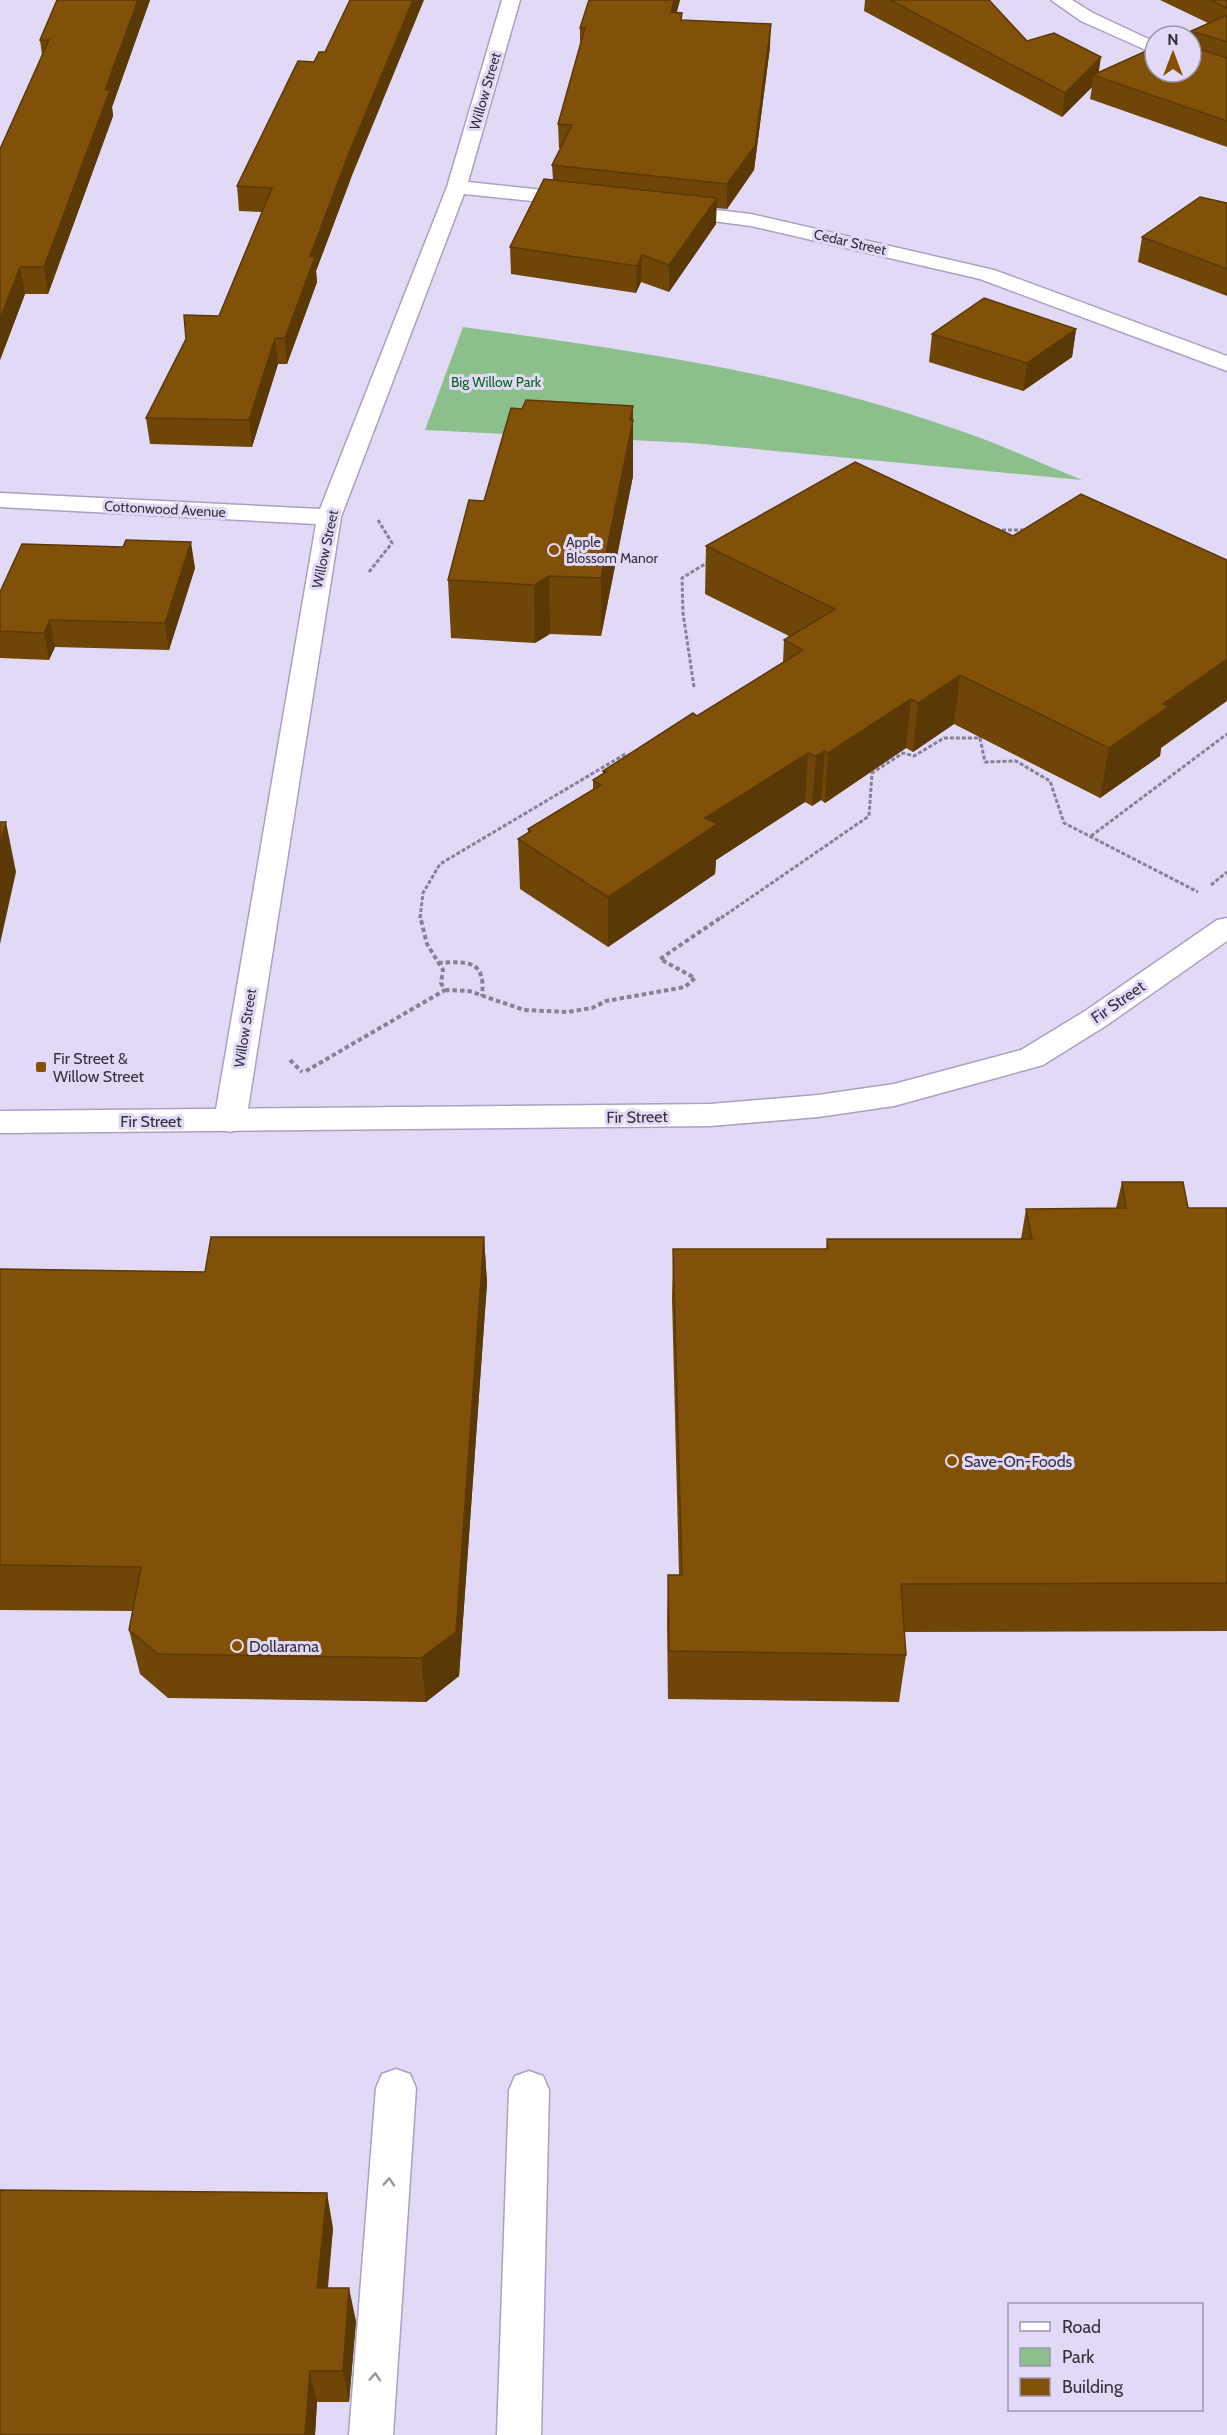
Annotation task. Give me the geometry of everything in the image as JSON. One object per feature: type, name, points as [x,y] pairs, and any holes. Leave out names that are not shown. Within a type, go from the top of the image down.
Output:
[{"type":"street","name":"Willow Street","points":[[230,1121],[329,517],[458,186],[511,0]]},
{"type":"street","points":[[1060,0],[1087,17],[1143,43]]},
{"type":"street","points":[[458,186],[598,202]]},
{"type":"street","name":"Cedar Street","points":[[657,209],[751,220],[987,274],[1227,363]]},
{"type":"street","name":"Cottonwood Avenue","points":[[0,500],[329,517]]},
{"type":"street","name":"Fir Street","points":[[0,1122],[710,1115],[818,1106],[894,1095],[1032,1058],[1096,1018],[1227,927]]},
{"type":"lane","points":[[371,2435],[396,2088]]},
{"type":"lane","points":[[519,2435],[529,2090]]},
{"type":"path","points":[[366,577],[392,543],[380,527],[377,514]]},
{"type":"path","points":[[989,530],[1036,530]]},
{"type":"path","points":[[694,687],[683,613],[682,578],[719,556]]},
{"type":"path","points":[[979,732],[985,762],[1016,761],[1050,781],[1064,823],[1200,893],[1193,898]]},
{"type":"path","points":[[1091,837],[1227,734]]},
{"type":"path","points":[[303,1073],[445,990],[469,991],[524,1010],[568,1012],[592,1008],[606,1001],[685,987],[695,978],[660,959],[869,816],[872,773],[903,753],[914,756],[944,738],[980,738]]},
{"type":"path","points":[[445,990],[441,983],[443,970],[423,938],[422,895],[440,864],[627,753]]},
{"type":"path","points":[[1209,886],[1227,872]]},
{"type":"path","points":[[437,963],[468,963],[477,967],[483,972],[482,996]]},
{"type":"path","points":[[289,1058],[312,1079]]},
{"type":"green space","name":"Big Willow Park","points":[[463,327],[712,366],[835,393],[895,409],[971,435],[1082,480],[692,443],[425,430]]},
{"type":"building","points":[[57,0],[138,0],[105,90],[110,90],[44,267],[20,267],[0,319],[0,149],[49,40],[40,40]]},
{"type":"building","points":[[350,0],[413,0],[349,153],[310,256],[315,257],[285,338],[275,338],[249,420],[146,418],[186,339],[184,315],[219,316],[272,188],[237,186],[298,61],[314,62],[319,52],[325,52]]},
{"type":"building","points":[[589,0],[674,0],[671,12],[682,13],[681,20],[771,24],[755,146],[727,184],[552,165],[572,125],[558,124],[585,28],[580,28]]},
{"type":"building","points":[[890,0],[989,0],[1027,41],[1054,33],[1101,57],[1065,93]]},
{"type":"building","points":[[1211,0],[1227,0],[1227,8]]},
{"type":"building","points":[[1227,15],[1227,42],[1203,34],[1203,26]]},
{"type":"building","points":[[1203,50],[1227,58],[1227,121],[1093,75],[1143,52],[1143,84],[1203,84]]},
{"type":"building","points":[[544,179],[717,198],[669,265],[642,255],[637,266],[510,247]]},
{"type":"building","points":[[1200,197],[1227,203],[1227,269],[1142,237]]},
{"type":"building","points":[[984,298],[1076,329],[1027,363],[932,334]]},
{"type":"building","points":[[526,400],[633,406],[630,420],[633,420],[601,578],[549,576],[534,585],[448,580],[469,500],[484,501],[511,408],[522,409]]},
{"type":"building","points":[[855,462],[1013,536],[1081,494],[1227,560],[1227,659],[1163,704],[1169,706],[1109,748],[960,675],[918,703],[911,699],[828,753],[825,751],[816,756],[808,753],[705,818],[717,824],[608,897],[518,839],[531,831],[528,829],[601,785],[593,780],[606,772],[603,771],[693,713],[697,716],[803,650],[784,640],[835,609],[706,546]]},
{"type":"building","points":[[126,540],[191,542],[165,623],[50,620],[44,633],[0,631],[0,592],[22,544],[123,547]]},
{"type":"building","points":[[0,822],[6,822],[0,846]]},
{"type":"building","name":"Save-On-Foods","points":[[1122,1182],[1183,1182],[1188,1208],[1227,1208],[1227,1583],[901,1584],[906,1655],[669,1651],[668,1575],[682,1575],[673,1249],[828,1249],[827,1239],[1032,1239],[1026,1209],[1126,1208]]},
{"type":"building","points":[[211,1237],[484,1237],[456,1632],[421,1658],[158,1654],[129,1630],[141,1567],[0,1565],[0,1269],[205,1272]]},
{"type":"building","points":[[0,2190],[327,2193],[317,2288],[349,2288],[343,2371],[310,2371],[305,2435],[0,2435]]},
{"type":"place","name":"Apple Blossom Manor","points":[[554,550]]},
{"type":"place","name":"Fir Street & Willow Street","points":[[41,1067]]},
{"type":"place","name":"Save-On-Foods","points":[[952,1461]]},
{"type":"place","name":"Dollarama","points":[[237,1646]]}]
